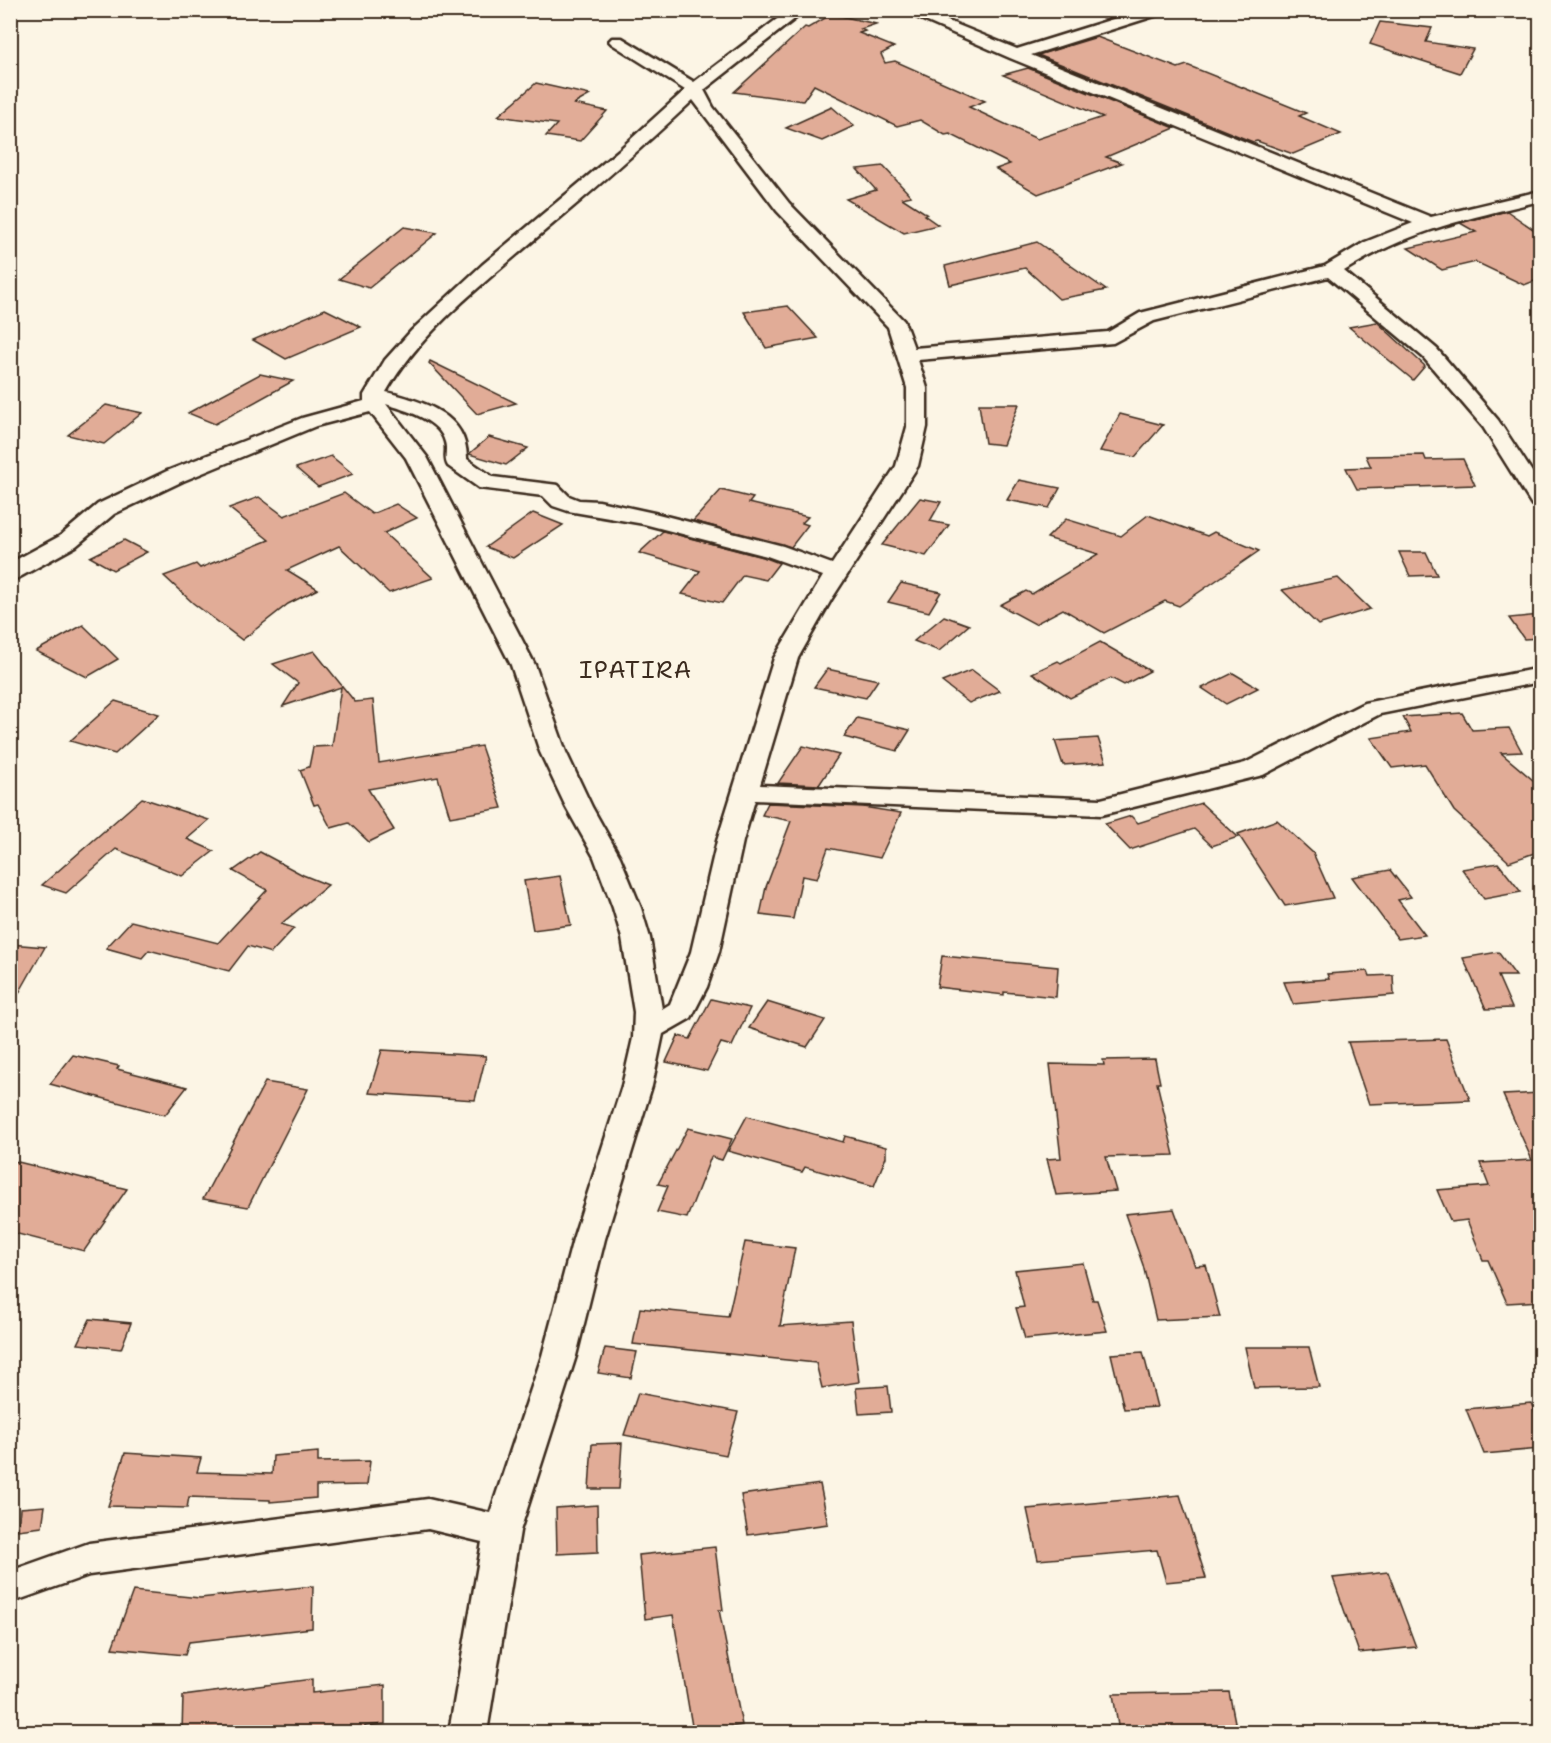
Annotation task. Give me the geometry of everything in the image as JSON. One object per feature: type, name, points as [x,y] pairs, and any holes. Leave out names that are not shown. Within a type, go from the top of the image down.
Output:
[{"type":"street","points":[[375,399],[392,364],[419,334],[489,269],[625,154],[695,90],[799,10]]},
{"type":"street","points":[[906,10],[1430,223]]},
{"type":"street","points":[[1016,55],[1160,10]]},
{"type":"street","points":[[617,41],[695,90],[706,110],[783,207],[897,325],[917,388],[917,427],[907,466],[836,573],[786,658],[744,792],[716,898],[705,952],[693,987],[681,1011],[648,1020]]},
{"type":"street","points":[[906,355],[1113,337],[1147,317],[1332,270],[1371,246],[1430,223],[1540,196]]},
{"type":"street","points":[[1332,270],[1430,353],[1491,424],[1540,501]]},
{"type":"street","points":[[375,399],[416,457],[523,665],[553,752],[579,807],[607,857],[627,908],[636,938],[648,1020],[637,1086],[588,1239],[559,1356],[502,1531],[468,1732]]},
{"type":"street","points":[[10,573],[68,541],[106,509],[175,476],[309,422],[375,399],[407,403],[446,425],[456,440],[456,461],[487,483],[550,490],[561,501],[576,506],[599,508],[646,518],[775,552],[836,573]]},
{"type":"street","points":[[744,792],[1101,807],[1254,769],[1372,708],[1539,678]]},
{"type":"street","points":[[10,1587],[89,1559],[428,1514],[502,1531]]},
{"type":"building","points":[[832,14],[876,24],[861,29],[865,31],[859,33],[894,47],[881,54],[885,63],[895,61],[985,101],[969,107],[1037,139],[1103,117],[1003,75],[1028,68],[1175,128],[1106,157],[1122,163],[1038,194],[996,169],[1010,164],[950,134],[945,135],[920,120],[897,126],[814,85],[803,101],[734,92],[805,27],[808,28]]},
{"type":"building","points":[[1380,22],[1432,28],[1426,42],[1473,49],[1460,73],[1370,44]]},
{"type":"building","points":[[1097,37],[1178,68],[1187,65],[1306,113],[1299,116],[1341,134],[1293,154],[1257,141],[1253,142],[1038,55]]},
{"type":"building","points":[[536,83],[590,95],[574,104],[607,111],[580,141],[546,136],[557,124],[498,116]]},
{"type":"building","points":[[832,107],[854,126],[822,141],[786,128]]},
{"type":"building","points":[[883,166],[911,196],[902,198],[927,214],[924,215],[938,225],[904,233],[846,199],[876,190],[857,169]]},
{"type":"building","points":[[1507,211],[1540,234],[1540,279],[1524,285],[1476,262],[1442,270],[1408,248],[1476,232],[1460,223]]},
{"type":"building","points":[[404,227],[437,233],[369,288],[339,279]]},
{"type":"building","points":[[1037,242],[1106,290],[1059,299],[1025,268],[950,285],[945,266]]},
{"type":"building","points":[[788,306],[818,338],[766,348],[744,312]]},
{"type":"building","points":[[325,309],[361,327],[286,359],[253,340]]},
{"type":"building","points":[[1377,322],[1425,366],[1413,380],[1349,327]]},
{"type":"building","points":[[430,361],[516,403],[477,414],[429,363]]},
{"type":"building","points":[[260,374],[293,381],[215,424],[188,413]]},
{"type":"building","points":[[979,404],[1019,404],[1003,445],[985,443]]},
{"type":"building","points":[[106,405],[142,413],[104,444],[68,435]]},
{"type":"building","points":[[1120,414],[1163,425],[1135,457],[1100,451]]},
{"type":"building","points":[[489,437],[528,448],[506,465],[469,454]]},
{"type":"building","points":[[1424,455],[1426,460],[1463,459],[1475,485],[1357,489],[1346,468],[1371,467],[1366,456]]},
{"type":"building","points":[[331,456],[353,474],[318,487],[296,468]]},
{"type":"building","points":[[1019,480],[1060,488],[1049,508],[1007,500]]},
{"type":"building","points":[[721,490],[753,498],[749,503],[808,517],[802,523],[808,525],[791,547],[693,521]]},
{"type":"building","points":[[344,493],[372,514],[396,504],[417,518],[384,533],[433,578],[389,593],[339,546],[287,570],[318,589],[288,604],[242,640],[193,603],[164,576],[196,564],[200,568],[269,540],[229,508],[259,497],[284,516]]},
{"type":"building","points":[[920,498],[941,502],[930,521],[949,525],[926,556],[882,545]]},
{"type":"building","points":[[533,513],[563,525],[513,558],[486,547]]},
{"type":"building","points":[[1148,515],[1207,536],[1214,532],[1259,551],[1179,606],[1165,601],[1104,633],[1063,609],[1035,624],[1000,605],[1026,591],[1032,594],[1098,554],[1047,538],[1066,519],[1121,536]]},
{"type":"building","points":[[663,531],[779,563],[766,580],[743,575],[722,603],[682,594],[700,571],[639,553]]},
{"type":"building","points":[[124,540],[147,552],[113,570],[90,557]]},
{"type":"building","points":[[1399,552],[1426,552],[1437,575],[1410,576]]},
{"type":"building","points":[[1338,578],[1370,609],[1318,625],[1282,590]]},
{"type":"building","points":[[901,583],[941,592],[929,612],[888,602]]},
{"type":"building","points":[[1540,615],[1540,638],[1524,639],[1509,618]]},
{"type":"building","points":[[944,616],[969,625],[939,651],[914,641]]},
{"type":"building","points":[[83,625],[118,659],[87,677],[36,651]]},
{"type":"building","points":[[1100,642],[1150,671],[1124,685],[1111,678],[1070,698],[1032,673],[1058,661],[1061,663]]},
{"type":"building","points":[[314,651],[355,702],[373,700],[379,763],[481,746],[502,808],[450,817],[438,777],[368,789],[394,830],[369,842],[349,823],[331,828],[318,804],[314,805],[300,770],[309,767],[313,747],[332,746],[341,687],[283,706],[298,683],[273,664]]},
{"type":"building","points":[[827,669],[878,680],[866,698],[814,687]]},
{"type":"building","points":[[972,670],[1000,691],[969,703],[942,682]]},
{"type":"building","points":[[1233,673],[1258,688],[1226,704],[1202,688]]},
{"type":"building","points":[[115,701],[159,714],[115,754],[70,741]]},
{"type":"building","points":[[1462,713],[1472,730],[1509,728],[1522,752],[1501,753],[1540,786],[1540,851],[1509,862],[1454,811],[1425,764],[1392,768],[1371,738],[1411,732],[1403,717]]},
{"type":"building","points":[[857,718],[910,730],[897,751],[844,737]]},
{"type":"building","points":[[1098,738],[1106,762],[1063,765],[1055,741]]},
{"type":"building","points":[[803,746],[839,755],[819,785],[778,783]]},
{"type":"building","points":[[142,798],[209,820],[187,839],[214,851],[182,876],[116,849],[66,893],[42,885]]},
{"type":"building","points":[[768,803],[863,807],[901,813],[880,858],[828,848],[817,879],[802,876],[793,919],[760,915],[766,887],[791,821],[762,815]]},
{"type":"building","points":[[1201,803],[1238,837],[1212,846],[1194,829],[1130,850],[1105,824],[1131,816],[1138,823]]},
{"type":"building","points":[[1277,820],[1313,853],[1333,898],[1285,906],[1238,834]]},
{"type":"building","points":[[260,852],[303,875],[328,885],[281,924],[294,928],[271,953],[248,946],[229,971],[149,950],[142,958],[106,948],[131,921],[218,943],[267,890],[233,871]]},
{"type":"building","points":[[1498,863],[1521,892],[1484,899],[1462,869]]},
{"type":"building","points":[[1390,870],[1411,897],[1398,900],[1425,935],[1398,939],[1352,877]]},
{"type":"building","points":[[560,876],[571,925],[533,930],[524,881]]},
{"type":"building","points":[[10,944],[45,947],[10,1009]]},
{"type":"building","points":[[1498,952],[1516,976],[1498,976],[1512,1008],[1486,1009],[1463,958]]},
{"type":"building","points":[[942,956],[1058,967],[1056,997],[1004,992],[1004,995],[937,987]]},
{"type":"building","points":[[1368,971],[1370,976],[1393,975],[1394,995],[1293,1004],[1284,982],[1329,979],[1327,974]]},
{"type":"building","points":[[711,999],[750,1008],[732,1046],[721,1043],[707,1071],[666,1062],[678,1036],[690,1039]]},
{"type":"building","points":[[767,1002],[825,1020],[807,1047],[749,1028]]},
{"type":"building","points":[[1446,1039],[1470,1100],[1369,1104],[1348,1042]]},
{"type":"building","points":[[382,1050],[486,1056],[475,1100],[369,1093]]},
{"type":"building","points":[[73,1055],[119,1066],[117,1069],[187,1087],[165,1115],[50,1084]]},
{"type":"building","points":[[1155,1059],[1160,1083],[1157,1083],[1174,1155],[1106,1157],[1116,1191],[1056,1195],[1047,1159],[1061,1158],[1050,1064],[1104,1065],[1103,1060]]},
{"type":"building","points":[[265,1082],[308,1089],[248,1207],[203,1199]]},
{"type":"building","points":[[1540,1093],[1540,1301],[1507,1303],[1488,1260],[1483,1260],[1467,1220],[1451,1222],[1437,1190],[1489,1186],[1480,1163],[1532,1160],[1503,1095]]},
{"type":"building","points":[[747,1116],[843,1142],[845,1136],[886,1147],[886,1157],[874,1186],[805,1167],[802,1172],[728,1151]]},
{"type":"building","points":[[688,1128],[732,1139],[722,1160],[711,1157],[687,1218],[657,1212],[668,1186],[658,1184]]},
{"type":"building","points":[[10,1160],[127,1189],[84,1251],[10,1232]]},
{"type":"building","points":[[1174,1209],[1195,1266],[1206,1265],[1220,1317],[1156,1320],[1143,1265],[1125,1214]]},
{"type":"building","points":[[745,1242],[795,1248],[780,1326],[851,1321],[859,1382],[822,1388],[816,1363],[633,1344],[640,1308],[728,1317]]},
{"type":"building","points":[[1083,1263],[1093,1300],[1097,1300],[1107,1331],[1025,1339],[1016,1308],[1024,1307],[1015,1270]]},
{"type":"building","points":[[90,1319],[131,1323],[121,1349],[78,1344]]},
{"type":"building","points":[[1245,1347],[1309,1347],[1319,1387],[1254,1388]]},
{"type":"building","points":[[605,1348],[637,1352],[631,1378],[598,1373]]},
{"type":"building","points":[[1143,1352],[1157,1407],[1124,1409],[1111,1354]]},
{"type":"building","points":[[888,1386],[891,1412],[859,1414],[856,1388]]},
{"type":"building","points":[[638,1393],[738,1412],[726,1455],[624,1435]]},
{"type":"building","points":[[1531,1403],[1540,1424],[1540,1449],[1484,1454],[1466,1409]]},
{"type":"building","points":[[622,1443],[619,1489],[589,1489],[592,1444]]},
{"type":"building","points":[[318,1452],[318,1462],[370,1461],[367,1485],[316,1486],[316,1498],[270,1502],[270,1500],[189,1497],[187,1508],[108,1506],[125,1453],[201,1458],[197,1472],[272,1474],[273,1456]]},
{"type":"building","points":[[820,1484],[828,1524],[748,1535],[741,1495]]},
{"type":"building","points":[[1180,1495],[1206,1578],[1166,1582],[1157,1550],[1038,1560],[1027,1509]]},
{"type":"building","points":[[597,1505],[598,1552],[557,1554],[556,1508]]},
{"type":"building","points":[[45,1506],[42,1527],[18,1530],[20,1508]]},
{"type":"building","points":[[715,1547],[723,1610],[719,1610],[742,1725],[693,1732],[673,1615],[645,1619],[639,1555]]},
{"type":"building","points":[[1388,1572],[1416,1647],[1359,1653],[1333,1578]]},
{"type":"building","points":[[313,1586],[312,1628],[189,1642],[185,1655],[112,1648],[133,1591],[200,1598]]},
{"type":"building","points":[[312,1679],[312,1693],[385,1685],[385,1724],[365,1726],[364,1732],[182,1732],[183,1696]]},
{"type":"building","points":[[1229,1692],[1237,1732],[1119,1732],[1113,1694]]},
{"type":"district","name":"IPATIRA","points":[[636,670]]}]
